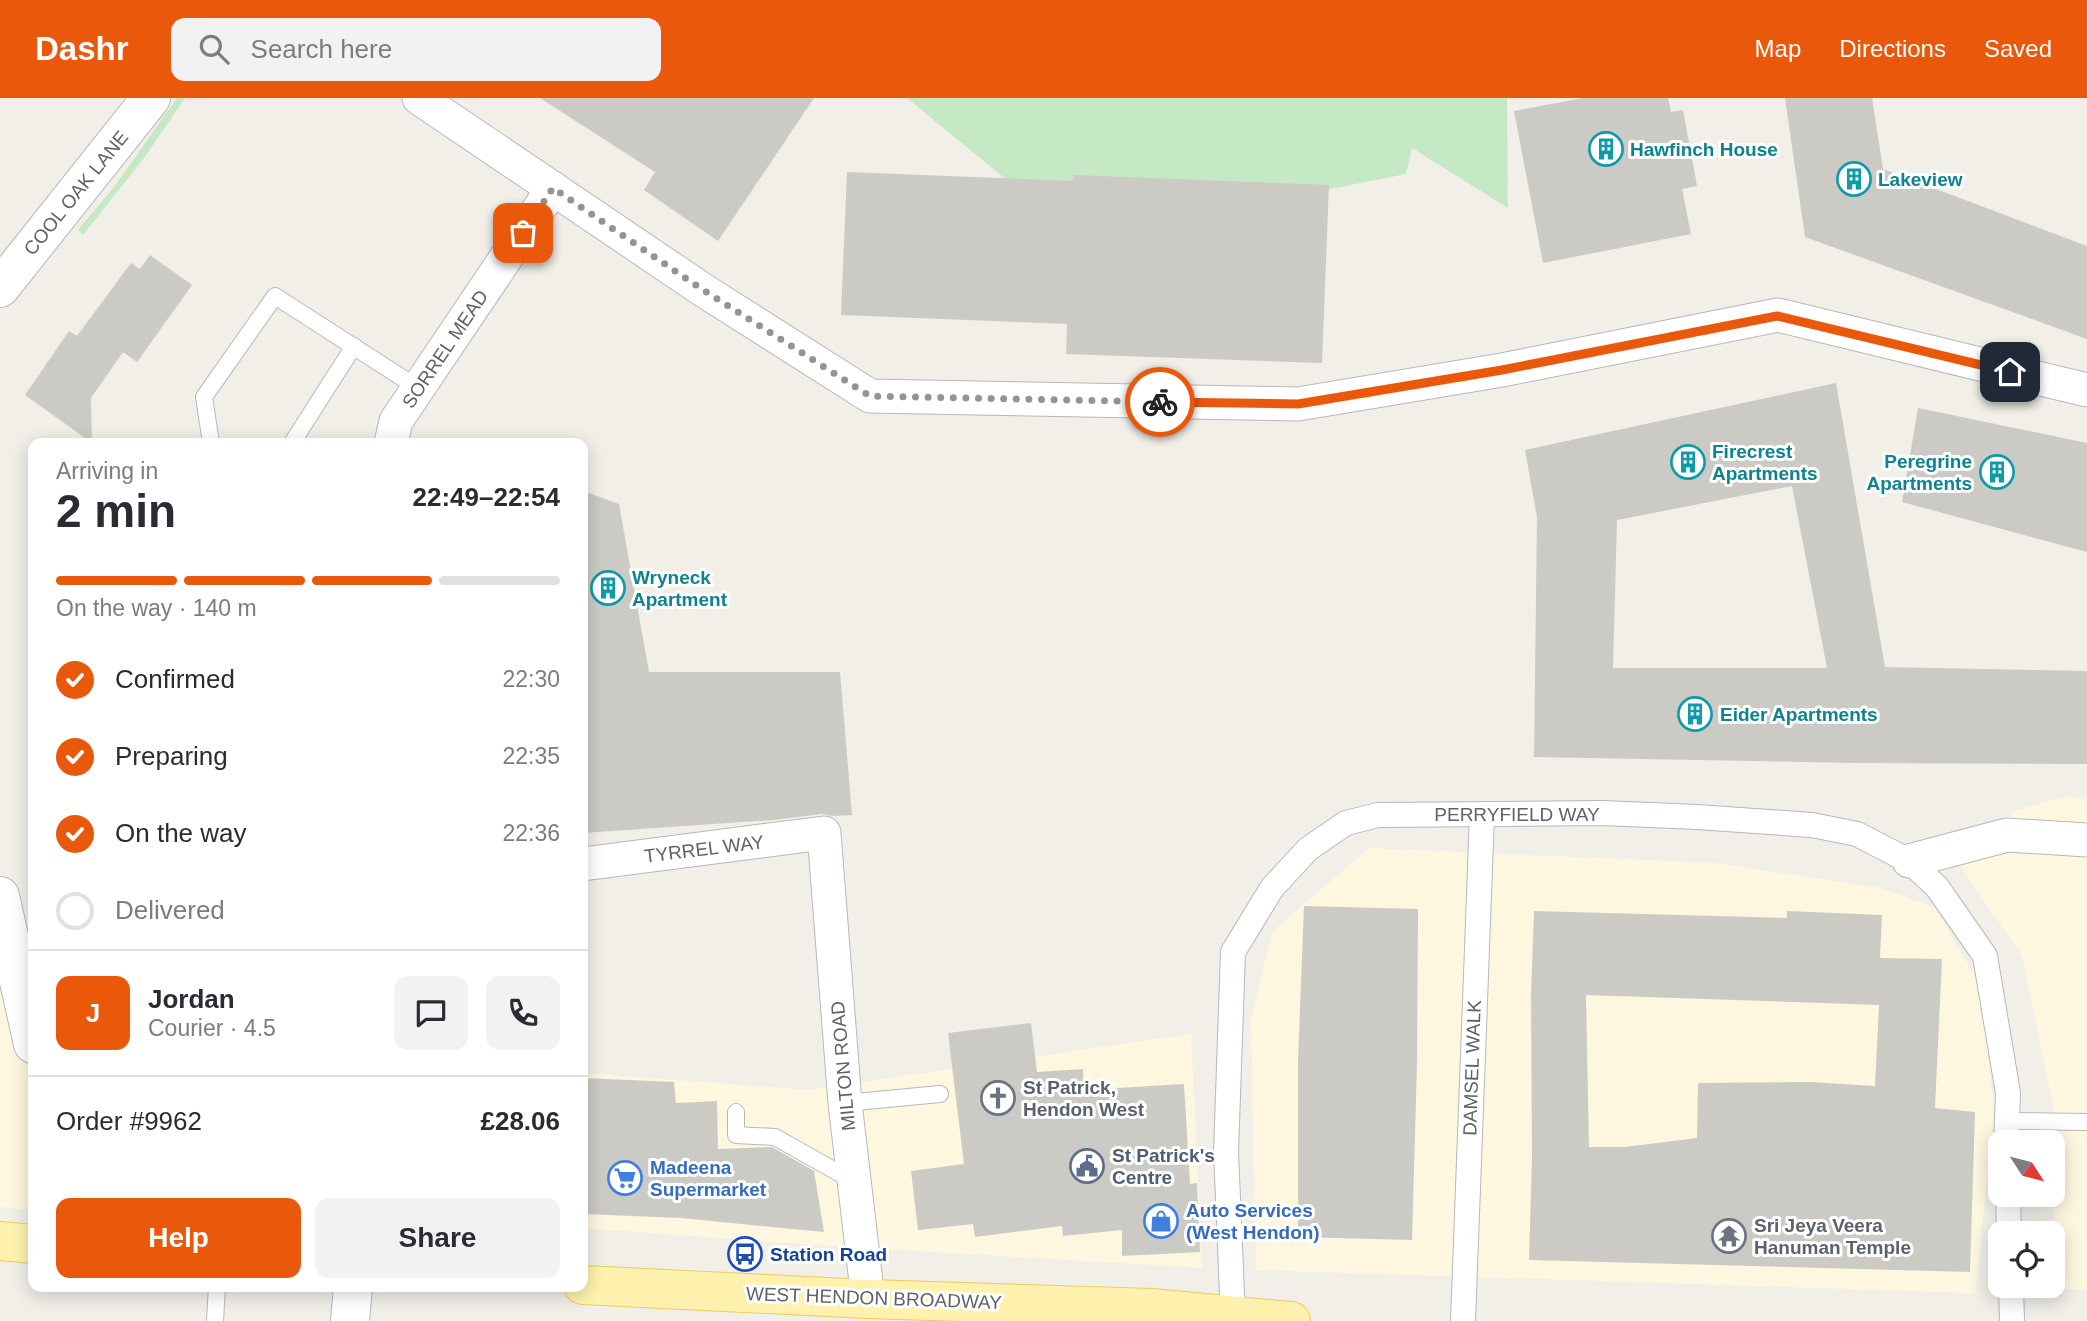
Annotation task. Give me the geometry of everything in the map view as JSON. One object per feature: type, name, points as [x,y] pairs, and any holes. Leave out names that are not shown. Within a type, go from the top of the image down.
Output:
[{"type":"main road","points":[[0,1241],[28,1244]]},
{"type":"main road","name":"WEST HENDON BROADWAY","points":[[588,1285],[1151,1315],[1233,1315],[1291,1321]]},
{"type":"street","name":"COOL OAK LANE","points":[[0,288],[151,98]]},
{"type":"street","points":[[419,98],[703,290],[870,396],[1298,404],[1502,370],[1777,316],[2087,390]]},
{"type":"street","name":"SORREL MEAD","points":[[392,438],[396,421],[553,188]]},
{"type":"street","name":"PERRYFIELD WAY","points":[[1233,1315],[1226,1152],[1233,952],[1272,888],[1308,849],[1346,823],[1378,815],[1602,813],[1812,825],[1857,834],[1909,861],[1937,887],[1985,956],[2008,1093],[2006,1130]]},
{"type":"street","name":"DAMSEL WALK","points":[[1463,1321],[1482,815]]},
{"type":"street","name":"TYRREL WAY","points":[[588,863],[824,833]]},
{"type":"street","name":"MILTON ROAD","points":[[824,833],[845,1103],[868,1299]]},
{"type":"street","points":[[1909,861],[2007,835],[2087,840]]},
{"type":"street","points":[[0,896],[28,1022]]},
{"type":"street","points":[[350,1321],[352,1292]]},
{"type":"street","points":[[2011,1298],[2012,1321]]},
{"type":"lane","points":[[210,438],[204,397],[275,296],[418,388]]},
{"type":"lane","points":[[295,438],[354,346]]},
{"type":"lane","points":[[845,1103],[940,1094]]},
{"type":"lane","points":[[736,1112],[736,1135],[775,1137],[854,1182]]},
{"type":"lane","points":[[2022,1130],[2087,1122]]},
{"type":"lane","points":[[215,1321],[217,1292]]},
{"type":"shaded area","points":[[2067,796],[2087,800],[2087,1290],[2065,1290],[2065,1221],[2055,1221],[2055,1208],[2065,1208],[2065,1130],[2054,1130],[2054,1110],[2022,956],[1959,864],[2014,811]]},
{"type":"shaded area","points":[[1369,848],[1716,863],[1881,888],[1935,908],[1982,988],[1994,1116],[1992,1130],[1988,1130],[1988,1172],[1975,1293],[1256,1270],[1251,1021],[1272,932]]},
{"type":"shaded area","points":[[0,934],[28,1068],[28,1210],[0,1207]]},
{"type":"shaded area","points":[[1191,1034],[1202,1268],[588,1228],[588,1073],[807,1090]]},
{"type":"green space","points":[[177,98],[185,98],[144,158],[83,235],[78,230],[114,187]]},
{"type":"green space","points":[[907,98],[1507,98],[1508,208],[1412,148],[1406,174],[1194,216],[1008,181]]},
{"type":"building","points":[[540,98],[814,98],[718,241],[644,190],[655,172]]},
{"type":"building","name":"Hawfinch House","points":[[1583,98],[1668,98],[1671,112],[1683,110],[1697,186],[1682,189],[1691,234],[1543,263],[1514,111]]},
{"type":"building","points":[[1785,98],[1872,98],[1883,169],[2087,246],[2087,339],[1805,237]]},
{"type":"building","points":[[847,172],[1073,181],[1073,175],[1329,185],[1322,363],[1066,354],[1067,324],[841,315]]},
{"type":"building","points":[[150,255],[192,285],[137,362],[123,352],[91,398],[92,438],[85,438],[25,395],[69,331],[77,336],[131,263],[140,269]]},
{"type":"building","points":[[1836,383],[1885,667],[2087,671],[2087,764],[1534,757],[1537,517],[1525,450]],"holes":[[[1792,486],[1827,668],[1613,668],[1617,520]]]},
{"type":"building","name":"Peregrine Apartments","points":[[1918,408],[2087,443],[2087,552],[1902,502]]},
{"type":"building","name":"Wryneck Apartment","points":[[588,493],[619,504],[649,672],[840,672],[852,815],[822,814],[588,833]]},
{"type":"building","points":[[1304,906],[1418,909],[1412,1240],[1298,1237],[1298,1061]]},
{"type":"building","points":[[1534,911],[1787,918],[1787,911],[1882,915],[1880,958],[1942,959],[1935,1108],[1975,1112],[1970,1272],[1529,1260],[1532,1158],[1531,994]],"holes":[[[1586,995],[1879,1005],[1875,1086],[1810,1082],[1698,1083],[1697,1138],[1625,1147],[1589,1147]]]},
{"type":"building","points":[[1031,1023],[1037,1072],[1083,1069],[1084,1090],[1184,1084],[1190,1184],[1197,1183],[1200,1252],[1122,1256],[1122,1230],[1063,1236],[1062,1226],[975,1237],[973,1224],[918,1230],[911,1171],[964,1164],[948,1033]]},
{"type":"building","points":[[588,1078],[674,1082],[676,1103],[717,1101],[718,1149],[772,1147],[814,1171],[824,1232],[681,1218],[588,1214]]},
{"type":"way so far","points":[[523,233],[553,188],[703,290],[870,396],[1160,402]]},
{"type":"place","name":"Hawfinch House","points":[[1606,149]]},
{"type":"place","name":"Lakeview","points":[[1854,179]]},
{"type":"place","name":"Firecrest Apartments","points":[[1688,462]]},
{"type":"place","name":"Peregrine Apartments","points":[[1997,472]]},
{"type":"place","name":"Wryneck Apartment","points":[[608,588]]},
{"type":"place","name":"Eider Apartments","points":[[1695,714]]},
{"type":"place","name":"St Patrick, Hendon West","points":[[998,1098]]},
{"type":"place","name":"St Patrick's Centre","points":[[1087,1166]]},
{"type":"place","name":"Madeena Supermarket","points":[[625,1178]]},
{"type":"place","name":"Auto Services (West Hendon)","points":[[1161,1221]]},
{"type":"place","name":"Sri Jeya Veera Hanuman Temple","points":[[1729,1236]]},
{"type":"place","name":"Station Road","points":[[745,1254]]},
{"type":"route","points":[[1160,402],[1298,404],[1502,370],[1777,316],[2010,372]]}]
